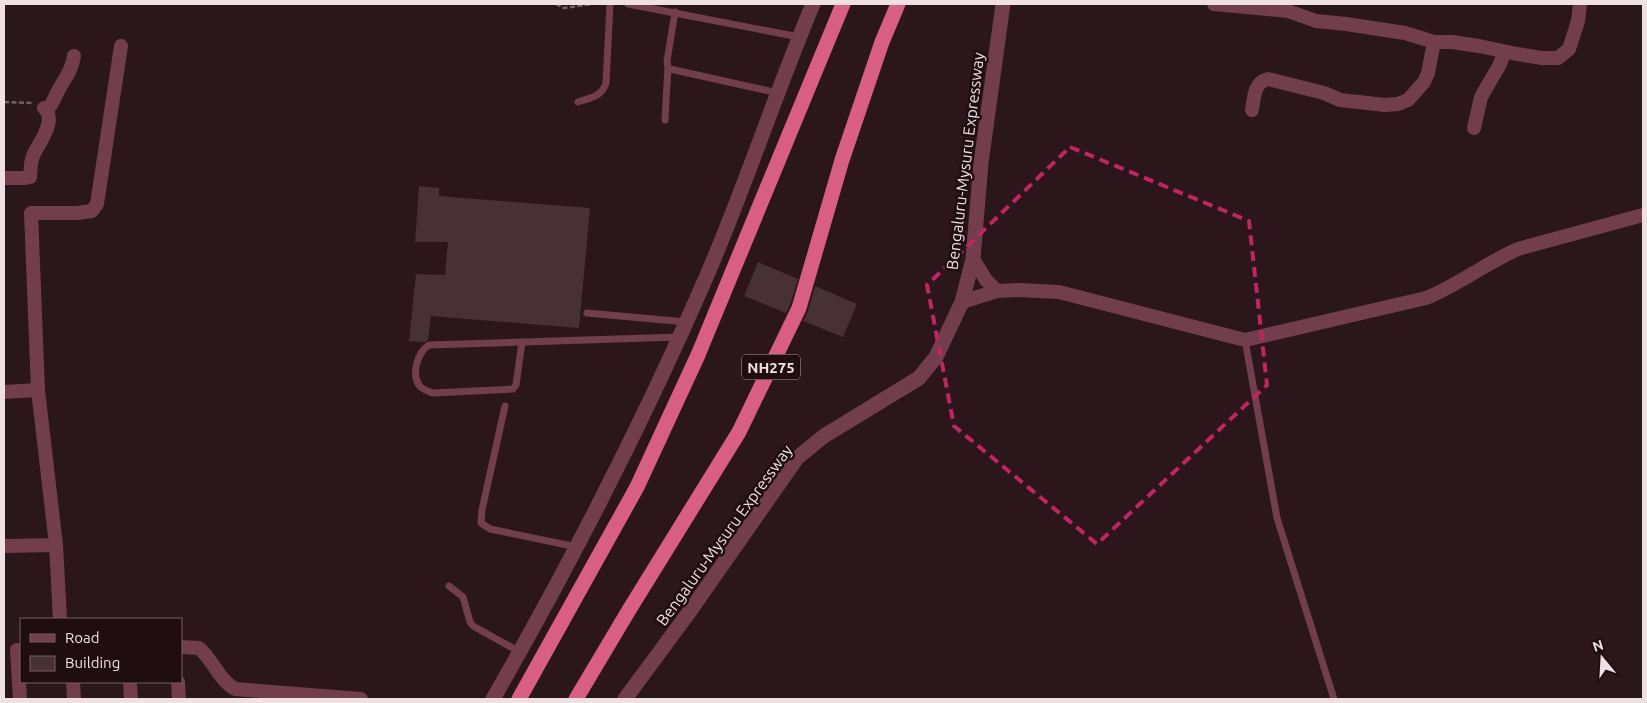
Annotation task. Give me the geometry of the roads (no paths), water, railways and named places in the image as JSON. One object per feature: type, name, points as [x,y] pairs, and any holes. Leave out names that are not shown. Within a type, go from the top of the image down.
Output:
[{"type":"highway","points":[[520,699],[641,478],[698,355],[843,4]]},
{"type":"highway","name":"Bengaluru-Mysuru Expressway","points":[[576,699],[739,432],[799,308],[842,160],[882,42],[898,4]]},
{"type":"street","points":[[493,699],[577,547],[662,377],[734,210],[813,4]]},
{"type":"street","name":"Bengaluru-Mysuru Expressway","points":[[625,699],[690,611],[797,458],[824,436],[919,378],[936,357],[962,302],[973,259],[981,163],[1003,4]]},
{"type":"street","points":[[1214,4],[1288,11],[1316,21],[1406,33],[1434,42],[1452,42],[1542,58],[1558,58],[1569,49],[1578,21],[1580,4]]},
{"type":"street","points":[[1252,110],[1255,93],[1259,84],[1268,79],[1324,93],[1340,100],[1386,105],[1398,104],[1408,100],[1424,82],[1428,73],[1434,42]]},
{"type":"street","points":[[60,618],[56,545],[38,390],[31,212],[77,213],[92,211],[96,204],[121,46]]},
{"type":"street","points":[[1474,128],[1481,97],[1505,52]]},
{"type":"street","points":[[4,178],[30,177],[34,154],[47,129],[49,114],[46,109],[50,107],[70,73],[74,56]]},
{"type":"street","points":[[962,302],[997,290],[1059,292],[1245,340],[1426,298],[1518,249],[1643,215]]},
{"type":"street","points":[[973,259],[986,280],[997,290]]},
{"type":"street","points":[[4,392],[38,390]]},
{"type":"street","points":[[4,546],[56,545]]},
{"type":"street","points":[[182,647],[200,648],[227,684],[235,689],[361,699]]},
{"type":"street","points":[[17,650],[20,699]]},
{"type":"street","points":[[74,683],[74,699]]},
{"type":"street","points":[[130,683],[130,699]]},
{"type":"street","points":[[178,683],[179,699]]},
{"type":"lane","points":[[578,102],[600,94],[604,90],[606,83],[610,4]]},
{"type":"lane","points":[[628,4],[799,37]]},
{"type":"lane","points":[[665,120],[667,61],[675,12]]},
{"type":"lane","points":[[668,67],[778,93]]},
{"type":"lane","points":[[587,313],[686,322]]},
{"type":"lane","points":[[522,342],[516,385],[513,389],[433,393],[424,390],[419,385],[416,375],[418,357],[423,349],[429,345],[522,342],[680,337]]},
{"type":"lane","points":[[1245,340],[1277,518],[1334,699]]},
{"type":"lane","points":[[505,406],[482,510],[481,523],[490,529],[577,547]]},
{"type":"lane","points":[[449,586],[463,597],[470,622],[473,626],[520,652]]}]
